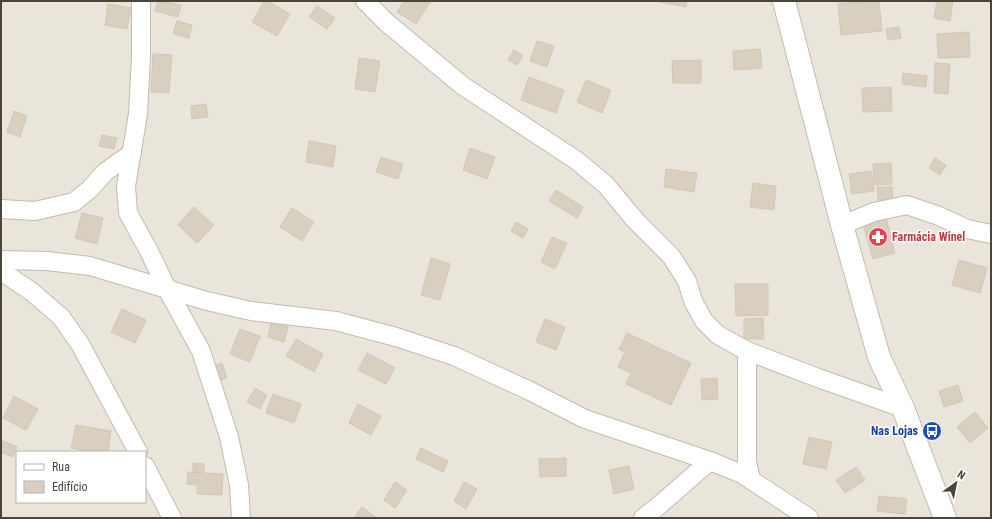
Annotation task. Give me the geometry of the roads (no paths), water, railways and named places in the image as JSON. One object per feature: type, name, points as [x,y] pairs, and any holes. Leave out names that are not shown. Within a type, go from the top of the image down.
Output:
[{"type":"street","points":[[141,1],[141,57],[138,114],[126,186],[128,214],[201,351],[230,437],[239,485],[241,518]]},
{"type":"street","points":[[365,1],[386,22],[463,86],[576,160],[606,185],[635,220],[671,256],[687,281],[693,301],[704,321],[718,335],[747,351],[903,408]]},
{"type":"street","points":[[784,1],[842,225],[879,357],[903,408],[945,518]]},
{"type":"street","points":[[1,209],[35,211],[74,202],[90,189],[105,172],[132,153]]},
{"type":"street","points":[[842,225],[874,212],[907,205],[968,229],[991,234]]},
{"type":"street","points":[[1,260],[47,261],[90,266],[207,301],[251,311],[336,321],[396,337],[454,356],[528,390],[585,419],[710,460],[742,474],[810,518]]},
{"type":"street","points":[[1,271],[32,292],[61,317],[80,344],[137,451]]},
{"type":"street","points":[[747,351],[747,461],[751,480]]},
{"type":"street","points":[[643,518],[710,460]]},
{"type":"street","points":[[146,468],[172,518]]},
{"type":"place","name":"Farmácia Winel","points":[[878,237]]},
{"type":"place","name":"Nas Lojas","points":[[932,431]]}]
